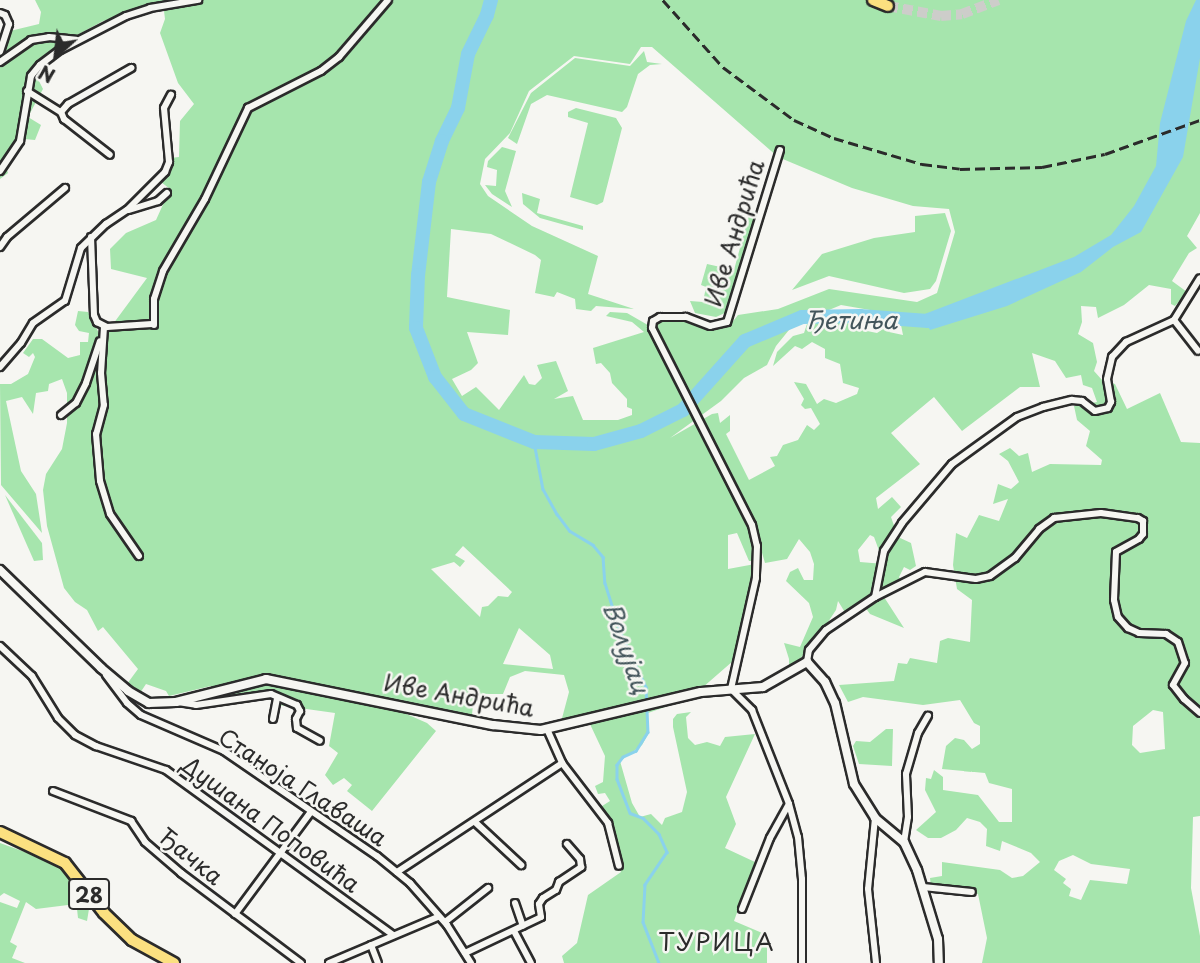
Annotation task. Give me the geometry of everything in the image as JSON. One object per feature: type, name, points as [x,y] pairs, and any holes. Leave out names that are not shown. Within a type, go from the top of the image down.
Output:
[{"type":"main road","points":[[873,0],[888,6]]},
{"type":"main road","name":"28","points":[[0,832],[65,863],[124,933],[145,950],[170,962]]},
{"type":"street","points":[[0,171],[20,141],[27,91],[31,76],[40,65],[78,40],[126,16],[150,8],[198,0]]},
{"type":"street","points":[[104,327],[153,325],[154,299],[163,271],[205,199],[248,108],[321,71],[339,57],[388,0]]},
{"type":"street","points":[[0,13],[5,15],[9,24],[0,52]]},
{"type":"street","points":[[0,62],[31,40],[49,37],[78,40]]},
{"type":"street","points":[[61,112],[68,104],[131,68]]},
{"type":"street","points":[[27,91],[61,112],[64,119],[110,155]]},
{"type":"street","points":[[0,367],[21,343],[33,323],[65,301],[81,248],[91,237],[127,210],[165,172],[169,162],[163,108],[171,95]]},
{"type":"street","name":"Иве Андрића","points":[[0,570],[101,668],[128,691],[149,703],[176,702],[266,679],[493,725],[547,729],[701,692],[731,689],[753,596],[757,546],[752,525],[652,328],[653,321],[660,317],[686,317],[710,326],[727,322],[780,150]]},
{"type":"street","points":[[0,247],[7,237],[65,188]]},
{"type":"street","points":[[127,210],[158,201],[167,193]]},
{"type":"street","points":[[91,237],[94,315],[104,327],[101,373],[104,405],[96,434],[100,481],[110,514],[139,556]]},
{"type":"street","points":[[875,597],[884,551],[902,523],[952,464],[1017,417],[1043,407],[1072,400],[1082,401],[1095,411],[1108,408],[1111,402],[1107,379],[1112,357],[1126,342],[1174,320],[1200,278]]},
{"type":"street","points":[[1174,320],[1198,351]]},
{"type":"street","points":[[61,415],[76,403],[86,383],[104,327]]},
{"type":"street","points":[[731,689],[770,685],[807,662],[809,650],[826,630],[875,597],[925,572],[965,579],[990,576],[1015,558],[1038,529],[1054,518],[1101,513],[1143,521],[1143,534],[1139,539],[1116,552],[1114,600],[1118,617],[1128,628],[1139,633],[1166,634],[1178,642],[1185,663],[1173,685],[1200,713]]},
{"type":"street","name":"Душана Поповића","points":[[0,646],[32,676],[58,718],[75,735],[166,770],[280,850],[393,935]]},
{"type":"street","points":[[807,662],[825,682],[835,703],[854,784],[875,818],[904,842],[923,887],[938,939],[939,963]]},
{"type":"street","name":"Станоја Главаша","points":[[101,668],[121,695],[141,715],[224,751],[397,872],[445,922],[471,963]]},
{"type":"street","points":[[731,689],[752,710],[789,804],[798,836],[802,879],[802,963]]},
{"type":"street","points":[[176,702],[196,705],[271,694],[277,699],[297,705],[300,711],[296,719],[297,728],[320,741]]},
{"type":"street","points":[[273,719],[277,699]]},
{"type":"street","points":[[904,842],[908,817],[906,774],[918,733],[928,716]]},
{"type":"street","points":[[547,729],[562,764],[580,791],[608,823],[620,866]]},
{"type":"street","points":[[397,872],[476,823],[562,764]]},
{"type":"street","name":"Ђачка","points":[[53,791],[131,821],[150,847],[301,963]]},
{"type":"street","points":[[742,909],[770,838],[789,804]]},
{"type":"street","points":[[235,914],[310,813]]},
{"type":"street","points":[[875,818],[868,889],[877,963]]},
{"type":"street","points":[[476,823],[522,864]]},
{"type":"street","points":[[465,953],[541,916],[539,904],[543,898],[581,867],[580,859],[567,844]]},
{"type":"street","points":[[923,887],[972,892]]},
{"type":"street","points":[[445,922],[488,888]]},
{"type":"street","points":[[516,903],[523,926]]},
{"type":"street","points":[[328,963],[438,917]]},
{"type":"street","points":[[514,931],[531,963]]},
{"type":"street","points":[[371,945],[378,963]]},
{"type":"green space","points":[[35,0],[1200,0],[1200,213],[1187,236],[1197,248],[1189,253],[1172,281],[1187,292],[1175,306],[1171,304],[1171,289],[1149,285],[1124,305],[1098,318],[1096,307],[1081,306],[1082,322],[1078,334],[1093,343],[1097,362],[1094,371],[1102,380],[1115,384],[1127,409],[1160,393],[1181,442],[1200,443],[1200,816],[1193,817],[1191,888],[1200,936],[1200,963],[982,963],[987,938],[978,894],[951,886],[931,887],[930,878],[942,876],[942,862],[1000,870],[1012,878],[1023,876],[1040,862],[1031,853],[1002,841],[1000,851],[986,846],[987,829],[980,822],[967,818],[956,830],[941,838],[928,838],[916,830],[936,812],[925,790],[926,778],[931,779],[934,770],[943,777],[943,790],[978,795],[999,822],[1012,822],[1012,789],[989,783],[985,773],[942,769],[946,746],[955,738],[964,740],[972,749],[980,744],[980,726],[974,723],[960,700],[923,705],[863,697],[848,702],[839,685],[894,681],[898,663],[907,664],[910,658],[937,663],[940,641],[948,638],[970,642],[972,600],[957,589],[953,565],[956,533],[967,538],[979,515],[999,521],[1008,499],[993,504],[998,484],[1011,489],[1019,482],[1008,461],[999,454],[1010,448],[1019,456],[1028,453],[1032,472],[1050,464],[1101,465],[1102,460],[1086,446],[1090,431],[1077,420],[1074,406],[1097,402],[1092,388],[1083,385],[1081,375],[1066,378],[1055,361],[1032,353],[1040,387],[1020,387],[962,431],[934,397],[891,433],[920,464],[876,498],[878,509],[892,497],[901,507],[891,517],[898,537],[911,543],[916,566],[910,570],[904,567],[899,577],[901,581],[884,597],[904,628],[870,614],[862,603],[846,614],[838,601],[836,610],[826,625],[800,659],[789,668],[784,643],[800,647],[813,617],[809,603],[786,581],[790,572],[798,568],[804,580],[813,580],[814,564],[810,552],[799,539],[787,559],[765,563],[760,546],[750,533],[755,561],[749,561],[737,533],[728,535],[728,569],[755,564],[733,661],[702,688],[561,722],[569,692],[564,675],[525,671],[510,677],[503,694],[483,694],[473,704],[472,715],[420,704],[395,709],[427,723],[436,731],[372,811],[347,791],[352,785],[344,778],[333,785],[325,775],[338,753],[329,746],[335,713],[278,705],[269,692],[215,699],[211,686],[169,696],[166,691],[146,684],[140,693],[127,684],[138,669],[103,627],[98,631],[87,610],[75,602],[64,588],[47,526],[43,490],[46,474],[62,449],[67,423],[67,393],[62,379],[49,384],[48,391],[36,393],[33,414],[22,397],[6,401],[21,471],[36,494],[42,533],[1,485],[0,384],[11,384],[28,374],[35,357],[33,353],[29,357],[23,353],[33,339],[42,339],[68,358],[80,355],[80,342],[88,342],[89,333],[79,331],[75,325],[78,311],[88,312],[102,339],[147,278],[111,269],[110,249],[126,233],[156,220],[170,189],[161,182],[167,175],[170,158],[179,157],[180,121],[194,104],[178,83],[160,33],[165,19],[163,3],[103,21],[66,41],[36,75],[43,89],[28,117],[41,125],[35,140],[24,139],[3,159],[8,173],[0,179],[0,52],[10,31],[39,24],[41,12]],"holes":[[[641,47],[652,47],[778,157],[852,188],[913,206],[949,209],[955,232],[937,293],[917,302],[829,289],[778,309],[738,315],[730,325],[660,318],[654,322],[653,328],[627,313],[610,312],[606,316],[632,322],[644,332],[593,348],[596,364],[601,363],[610,373],[612,383],[627,399],[627,407],[632,409],[632,415],[618,420],[583,420],[573,396],[554,399],[568,391],[556,361],[537,365],[542,378],[535,385],[529,384],[524,375],[499,410],[476,387],[462,396],[452,379],[471,370],[478,363],[467,332],[508,335],[510,310],[447,297],[451,229],[491,234],[535,255],[541,260],[535,293],[554,297],[557,292],[575,299],[576,309],[591,311],[596,306],[634,309],[588,294],[598,256],[532,226],[488,196],[480,184],[485,159],[510,133],[529,91],[574,56],[630,64]],[[841,305],[899,315],[903,335],[889,332],[898,324],[889,325],[877,333],[867,331],[867,326],[832,321],[807,324],[804,333],[793,336],[777,352],[773,366],[795,346],[802,349],[812,342],[825,349],[825,358],[840,364],[843,383],[859,388],[857,394],[836,403],[824,399],[817,404],[806,384],[794,382],[804,399],[801,405],[805,409],[811,408],[820,424],[814,430],[807,425],[798,440],[783,445],[777,456],[770,457],[775,466],[749,480],[726,434],[730,431],[730,415],[720,423],[718,413],[712,414],[670,438],[721,401],[744,378],[767,365],[776,346],[793,325]],[[870,535],[874,537],[884,564],[860,562],[858,550]],[[463,546],[512,592],[508,597],[498,596],[488,606],[482,607],[480,617],[431,569],[454,562],[460,567],[465,561],[455,555]],[[519,628],[550,655],[553,669],[503,664]],[[1153,710],[1163,712],[1165,749],[1140,753],[1132,745],[1133,726]],[[1073,855],[1091,864],[1130,869],[1127,884],[1090,880],[1081,900],[1069,896],[1071,889],[1063,883],[1066,879],[1054,870],[1059,861]]]},
{"type":"green space","points":[[644,51],[647,62],[662,64],[650,65],[638,74],[627,107],[622,112],[547,95],[531,104],[517,144],[508,138],[531,93],[575,58],[630,66]]},
{"type":"green space","points":[[576,108],[616,118],[622,128],[603,202],[597,205],[570,197],[588,123],[568,117],[568,112]]},
{"type":"green space","points":[[502,147],[516,151],[505,191],[512,207],[492,194],[485,185],[496,186],[497,170],[487,167],[488,161]]},
{"type":"green space","points":[[522,193],[540,199],[537,213],[583,226],[583,230],[540,218],[523,204]]},
{"type":"green space","points":[[750,211],[756,212],[727,312],[716,317],[695,313],[690,301],[703,302],[706,287],[701,285],[707,264],[734,270]]},
{"type":"green space","points":[[945,213],[951,231],[936,281],[930,289],[904,293],[829,276],[792,290],[822,254],[874,238],[915,232],[915,216]]},
{"type":"green space","points":[[5,495],[42,543],[43,560],[34,561]]},
{"type":"green space","points":[[667,703],[668,706],[648,713],[648,734],[642,745],[620,761],[632,803],[640,817],[651,814],[662,825],[665,818],[682,812],[687,792],[673,727],[673,719],[677,714],[691,712],[686,717],[688,738],[695,745],[707,742],[720,746],[725,737],[755,734],[726,797],[736,824],[725,848],[755,862],[734,921],[767,935],[767,963],[564,963],[562,956],[577,943],[588,895],[621,872],[613,836],[599,808],[610,801],[605,793],[598,794],[595,786],[603,782],[605,756],[589,722]]},
{"type":"green space","points":[[886,729],[893,729],[892,766],[859,764],[853,746],[856,741],[870,742]]},
{"type":"green space","points":[[0,843],[61,865],[90,903],[87,921],[78,918],[77,909],[68,905],[36,909],[26,902],[10,942],[17,946],[12,958],[25,963],[0,963],[0,902],[17,908],[20,901],[4,893],[0,896]]},
{"type":"water","points":[[1196,0],[1200,0],[1200,58],[1183,157],[1141,232],[1113,247],[1081,272],[1007,306],[930,330],[922,315],[1074,257],[1111,235],[1134,206],[1156,166],[1160,123],[1186,21]]},
{"type":"waterway","name":"Ђетиња","points":[[491,0],[487,15],[468,54],[458,108],[442,141],[429,182],[418,275],[416,328],[435,377],[464,414],[534,442],[594,444],[641,431],[683,410],[745,341],[802,317],[860,316],[928,321],[942,317]]},
{"type":"waterway","name":"Волујац","points":[[534,442],[543,489],[557,514],[570,531],[593,545],[603,557],[605,583],[620,631],[646,687],[648,732],[636,751],[623,757],[617,765],[617,779],[630,813],[643,818],[659,834],[667,852],[645,885],[643,922],[659,963]]},
{"type":"tunnel","points":[[888,6],[941,16],[962,14],[998,0]]},
{"type":"railway","points":[[663,0],[723,67],[794,120],[834,138],[922,164],[960,169],[1042,167],[1105,154],[1200,120]]},
{"type":"district","name":"ТУРИЦА","points":[[717,942]]}]
